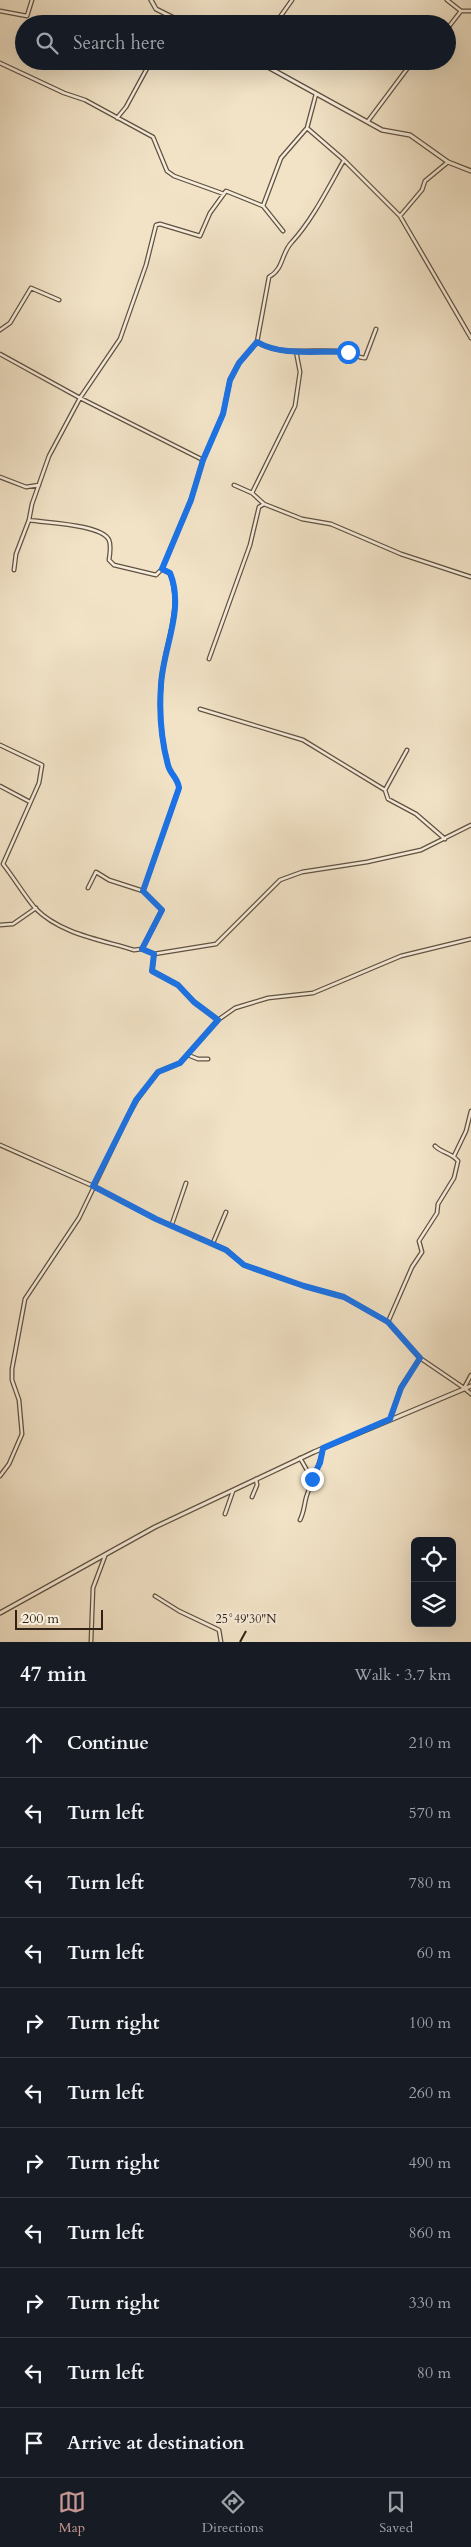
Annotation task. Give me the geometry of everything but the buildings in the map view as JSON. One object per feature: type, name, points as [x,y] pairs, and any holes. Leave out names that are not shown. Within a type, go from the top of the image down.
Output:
[{"type":"street","points":[[27,15],[32,0]]},
{"type":"street","points":[[151,0],[156,8],[168,15]]},
{"type":"street","points":[[282,15],[292,0]]},
{"type":"street","points":[[447,0],[461,11],[471,11]]},
{"type":"street","points":[[0,11],[22,15]]},
{"type":"street","points":[[456,17],[461,11]]},
{"type":"street","points":[[0,63],[64,93],[85,100],[153,137],[167,171],[174,176],[224,194]]},
{"type":"street","points":[[117,118],[126,107],[146,70]]},
{"type":"street","points":[[274,70],[382,130],[410,135],[448,162],[471,171]]},
{"type":"street","points":[[368,121],[406,70]]},
{"type":"street","points":[[263,206],[282,158],[307,128],[316,94]]},
{"type":"street","points":[[307,128],[344,160],[400,216],[471,338]]},
{"type":"street","points":[[29,520],[74,524],[106,536],[110,542],[109,560],[114,565],[156,575],[162,569],[191,500],[203,460],[223,414],[230,380],[239,363],[257,342],[269,277],[278,272],[291,243],[297,238],[310,215],[322,200],[344,160]]},
{"type":"street","points":[[400,216],[422,190],[425,182],[448,162]]},
{"type":"street","points":[[14,570],[16,554],[49,456],[80,398],[120,339],[146,265],[156,225],[160,224],[200,236],[210,213],[226,191],[263,206],[283,231]]},
{"type":"street","points":[[0,330],[10,323],[31,288],[59,300]]},
{"type":"street","points":[[257,342],[265,346],[296,351],[348,352],[365,358],[376,329]]},
{"type":"street","points":[[252,493],[295,406],[300,372],[296,351]]},
{"type":"street","points":[[0,354],[80,398],[203,460]]},
{"type":"street","points":[[0,477],[26,487],[39,485]]},
{"type":"street","points":[[234,484],[252,493],[264,504],[302,519],[331,524],[401,554],[471,578]]},
{"type":"street","points":[[209,659],[220,622],[250,545],[259,507],[264,504]]},
{"type":"street","points":[[143,891],[179,788],[176,777],[169,771],[163,749],[159,715],[161,677],[172,626],[176,588],[170,573],[162,569]]},
{"type":"street","points":[[200,709],[303,740],[385,790],[388,799],[416,814],[445,839]]},
{"type":"street","points":[[0,746],[42,765],[39,783],[3,864],[36,908],[63,928],[134,950],[142,949],[154,954],[216,944],[280,880],[302,872],[398,856],[421,850],[471,825]]},
{"type":"street","points":[[385,790],[407,750]]},
{"type":"street","points":[[0,786],[30,802]]},
{"type":"street","points":[[88,888],[96,872],[110,880],[143,891],[162,910],[142,949]]},
{"type":"street","points":[[0,925],[13,924],[36,908]]},
{"type":"street","points":[[0,1476],[9,1464],[22,1434],[19,1400],[12,1380],[12,1369],[25,1299],[79,1218],[136,1100],[158,1072],[180,1063],[218,1020],[235,1008],[259,1000],[313,993],[401,956],[471,938]]},
{"type":"street","points":[[154,954],[152,971],[178,985],[194,1002],[218,1020]]},
{"type":"street","points":[[188,1054],[198,1059],[208,1059]]},
{"type":"street","points":[[454,1156],[466,1131],[471,1111]]},
{"type":"street","points":[[0,1145],[93,1186],[226,1250],[244,1265],[304,1286],[344,1297],[388,1322],[420,1358],[471,1394]]},
{"type":"street","points":[[388,1322],[412,1267],[422,1252],[419,1241],[437,1213],[438,1204],[454,1178],[458,1161],[454,1156],[440,1152],[435,1146]]},
{"type":"street","points":[[171,1225],[186,1183]]},
{"type":"street","points":[[213,1244],[226,1212]]},
{"type":"street","points":[[390,1419],[401,1388],[420,1358]]},
{"type":"street","points":[[464,1388],[471,1375]]},
{"type":"street","points":[[0,1613],[155,1527],[300,1458],[471,1386]]},
{"type":"street","points":[[300,1520],[306,1510],[306,1498],[320,1463],[323,1448]]},
{"type":"street","points":[[300,1458],[312,1479]]},
{"type":"street","points":[[252,1497],[257,1484],[256,1479]]},
{"type":"street","points":[[225,1514],[233,1490]]},
{"type":"street","points":[[92,1642],[93,1588],[105,1554]]},
{"type":"street","points":[[155,1596],[179,1611],[219,1630],[221,1642]]},
{"type":"route","points":[[312,1479],[320,1463],[323,1448],[390,1419],[401,1388],[409,1372],[420,1358],[388,1322],[344,1297],[304,1286],[244,1265],[226,1250],[156,1219],[93,1186],[136,1100],[158,1072],[180,1063],[218,1020],[194,1002],[170,979],[158,976],[152,971],[154,954],[142,949],[162,910],[143,891],[173,810],[179,788],[176,777],[169,771],[163,749],[159,715],[162,671],[172,626],[176,588],[170,573],[162,569],[186,514],[203,460],[223,414],[230,380],[239,363],[257,342],[265,346],[285,350],[348,352]]}]
